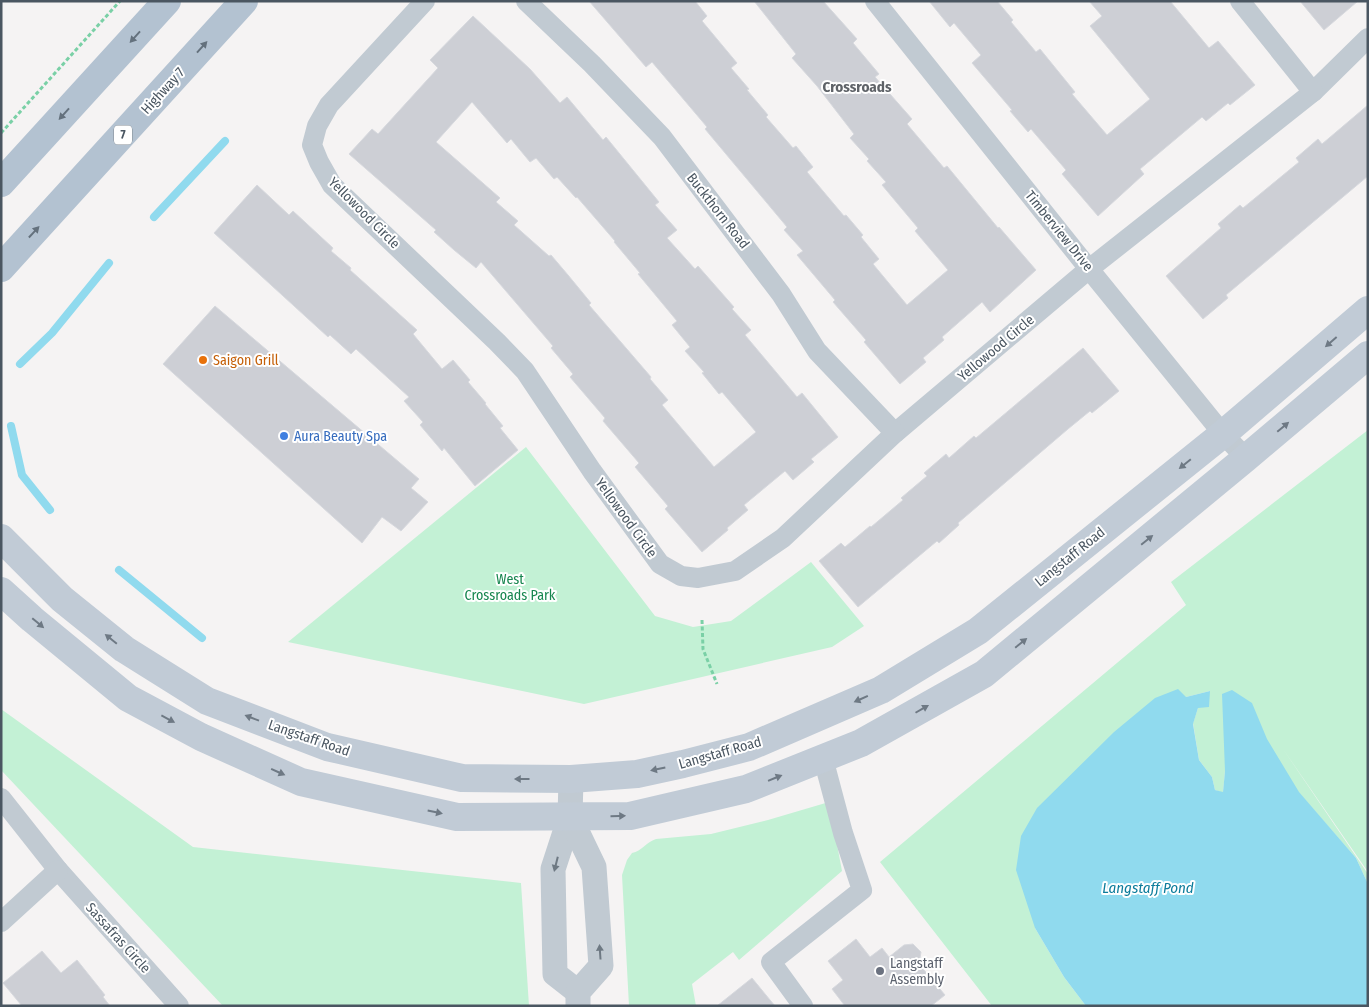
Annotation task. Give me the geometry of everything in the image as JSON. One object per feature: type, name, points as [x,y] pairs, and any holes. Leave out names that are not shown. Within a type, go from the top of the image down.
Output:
[{"type":"main road","points":[[1,183],[168,1]]},
{"type":"main road","name":"Highway 7","points":[[1,268],[244,1]]},
{"type":"main road","name":"Langstaff Road","points":[[1,538],[62,598],[124,649],[207,701],[328,747],[462,778],[571,779],[637,774],[750,748],[881,690],[978,631],[1223,434],[1368,310]]},
{"type":"main road","points":[[1,590],[32,619],[128,698],[202,737],[301,782],[457,817],[630,816],[746,789],[861,743],[984,674],[1368,355]]},
{"type":"street","name":"Yellowood Circle","points":[[425,1],[329,105],[317,126],[312,145],[319,162],[332,185],[525,371],[592,471],[660,564],[680,576],[698,578],[735,571],[783,538],[895,433],[1089,269],[1313,92],[1368,38]]},
{"type":"street","name":"Buckthorn Road","points":[[526,1],[592,64],[662,137],[781,294],[817,351],[895,433]]},
{"type":"street","name":"Timberview Drive","points":[[875,1],[1089,269],[1223,434],[1246,458]]},
{"type":"street","points":[[1240,1],[1313,92]]},
{"type":"street","points":[[803,1006],[771,962],[862,890],[843,833],[823,758]]},
{"type":"street","points":[[570,817],[594,867],[601,966],[578,999],[555,974],[553,869],[570,817],[571,779]]},
{"type":"street","name":"Sassafras Circle","points":[[1,798],[58,870],[179,1006]]},
{"type":"street","points":[[1,922],[58,870]]},
{"type":"path","points":[[1,133],[120,1]]},
{"type":"path","points":[[702,620],[702,649],[717,684]]},
{"type":"green space","points":[[1368,430],[1368,872],[1283,749],[1368,874],[1368,884],[1356,858],[1299,793],[1225,771],[1223,793],[1215,790],[1212,777],[1199,760],[1193,723],[1198,708],[1210,691],[1186,697],[1035,928],[1064,977],[1086,1006],[992,1006],[880,862],[1186,605],[1171,582]]},
{"type":"green space","name":"West Crossroads Park","points":[[526,447],[655,616],[693,627],[731,621],[811,562],[864,626],[832,647],[584,704],[288,642]]},
{"type":"green space","points":[[1,709],[193,847],[521,883],[529,1006],[223,1006],[1,770]]},
{"type":"green space","points":[[829,802],[842,871],[739,960],[733,952],[692,984],[696,1006],[629,1006],[622,875],[627,860],[632,853],[656,839],[711,834]]},
{"type":"water","name":"Langstaff Pond","points":[[1178,689],[1186,697],[1210,691],[1209,707],[1198,708],[1193,724],[1199,760],[1212,777],[1215,790],[1223,792],[1225,771],[1222,694],[1232,690],[1252,703],[1267,739],[1299,792],[1356,858],[1368,884],[1368,1006],[1086,1006],[1064,977],[1035,928],[1016,870],[1021,836],[1037,808],[1114,732],[1155,698]]},
{"type":"building","points":[[589,1],[695,1],[707,16],[702,21],[737,63],[731,68],[768,115],[766,117],[793,148],[796,146],[813,167],[807,172],[844,216],[846,215],[863,235],[861,237],[879,259],[873,264],[907,305],[948,270],[915,231],[918,228],[882,185],[886,182],[850,138],[854,134],[817,86],[792,58],[796,54],[754,1],[823,1],[857,39],[853,43],[879,74],[875,77],[912,119],[907,124],[944,168],[947,166],[998,228],[1036,270],[990,312],[982,302],[942,337],[944,340],[923,358],[926,362],[900,384],[864,342],[866,340],[833,302],[835,300],[797,255],[803,251],[784,230],[787,227],[705,129],[707,127],[652,62],[646,67]]},
{"type":"building","points":[[929,1],[997,1],[1013,20],[1011,22],[1036,52],[1040,49],[1075,92],[1072,94],[1107,135],[1150,99],[1090,26],[1102,16],[1089,1],[1170,1],[1209,48],[1218,41],[1255,85],[1206,121],[1202,117],[1140,169],[1144,174],[1098,216],[1062,174],[1066,170],[1031,129],[1028,132],[972,63],[981,55],[954,23],[950,27]]},
{"type":"building","points":[[1300,1],[1358,1],[1324,30]]},
{"type":"building","points":[[473,16],[530,69],[560,103],[567,97],[603,140],[606,137],[659,202],[655,205],[677,230],[667,238],[695,269],[698,266],[734,307],[732,309],[751,330],[745,335],[797,397],[802,393],[838,437],[811,459],[814,462],[793,480],[785,471],[744,505],[748,510],[702,552],[665,509],[668,506],[635,467],[639,463],[603,421],[605,418],[570,377],[573,374],[551,348],[553,346],[481,262],[476,268],[454,250],[434,232],[436,230],[349,154],[372,129],[378,134],[438,68],[430,60]],"holes":[[[472,102],[507,143],[511,139],[530,162],[536,158],[554,179],[557,177],[615,241],[640,273],[638,274],[677,321],[672,325],[690,347],[685,351],[704,372],[702,373],[719,394],[722,392],[756,432],[714,467],[662,405],[668,400],[650,379],[651,377],[589,305],[591,303],[551,255],[549,256],[514,225],[518,221],[496,202],[500,198],[436,142]]]},
{"type":"building","points":[[1368,105],[1368,176],[1226,295],[1228,298],[1203,319],[1166,276],[1221,228],[1218,224],[1240,205],[1243,208],[1299,162],[1296,158],[1318,139],[1322,144]]},
{"type":"building","points":[[257,185],[289,215],[293,211],[333,248],[331,251],[351,268],[350,270],[417,330],[413,334],[442,369],[453,360],[470,380],[468,382],[503,426],[500,428],[518,450],[475,486],[444,448],[442,451],[420,425],[423,422],[404,401],[409,397],[356,349],[351,354],[330,335],[328,337],[214,233]]},
{"type":"building","points":[[215,306],[419,479],[411,488],[428,502],[401,531],[382,517],[362,543],[163,364]]},
{"type":"building","points":[[1083,348],[1119,391],[1092,413],[1090,411],[1068,429],[958,523],[959,525],[939,543],[937,541],[858,607],[819,561],[841,543],[845,547],[871,527],[903,500],[901,498],[927,476],[924,473],[946,454],[949,458],[974,436],[976,438]]},
{"type":"building","name":"Langstaff Assembly","points":[[856,939],[870,957],[882,948],[889,957],[904,945],[913,944],[921,952],[919,964],[945,995],[931,1006],[845,1006],[832,989],[843,980],[828,961]]},
{"type":"building","points":[[42,951],[61,973],[77,960],[105,995],[103,997],[110,1006],[22,1006],[3,983]]},
{"type":"building","points":[[752,978],[775,1006],[717,1006]]},
{"type":"waterway","points":[[154,217],[225,141]]},
{"type":"waterway","points":[[20,364],[52,333],[109,263]]},
{"type":"waterway","points":[[11,426],[22,475],[50,510]]},
{"type":"waterway","points":[[119,570],[202,638]]},
{"type":"place","name":"Saigon Grill","points":[[203,360]]},
{"type":"place","name":"Aura Beauty Spa","points":[[284,436]]},
{"type":"place","name":"Langstaff Assembly","points":[[880,971]]},
{"type":"district","name":"Crossroads","points":[[857,87]]}]
